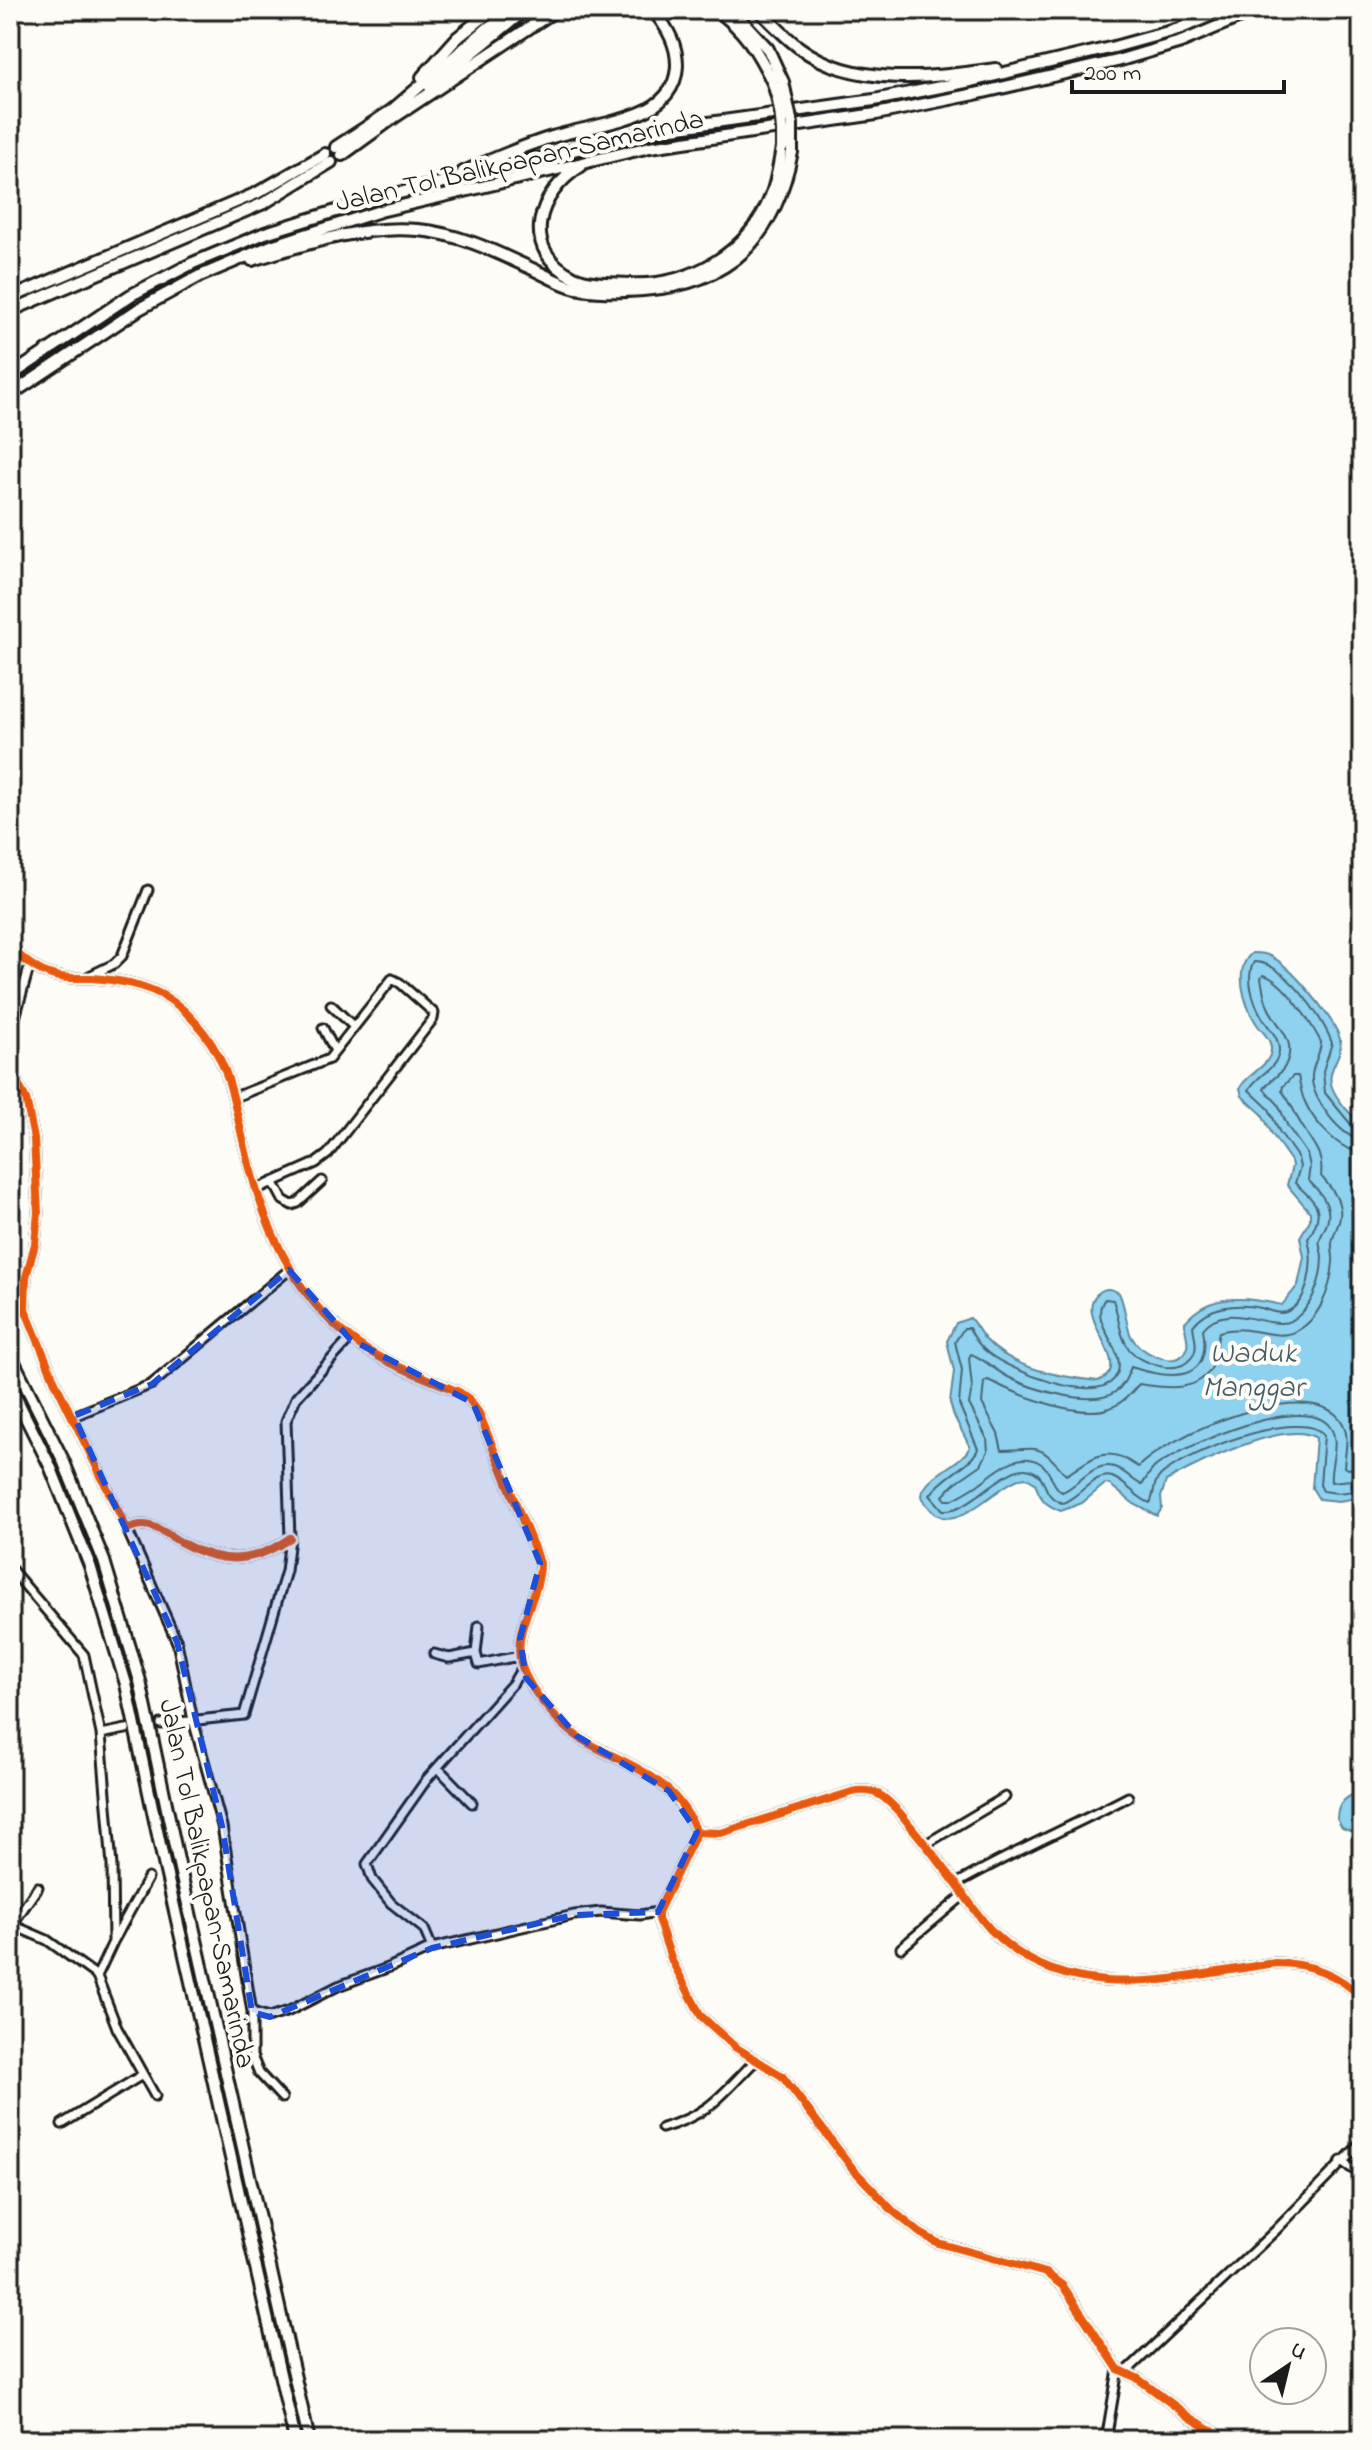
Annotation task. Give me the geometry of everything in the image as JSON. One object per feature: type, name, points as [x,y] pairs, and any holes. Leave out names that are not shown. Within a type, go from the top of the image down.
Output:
[{"type":"highway","points":[[394,113],[457,38],[492,10]]},
{"type":"highway","points":[[394,113],[509,10]]},
{"type":"highway","points":[[394,113],[525,10]]},
{"type":"highway","points":[[339,151],[556,10]]},
{"type":"highway","points":[[428,186],[547,138],[640,113],[658,102],[676,78],[679,62],[675,43],[665,23],[652,10]]},
{"type":"highway","points":[[716,10],[745,35],[778,83]]},
{"type":"highway","points":[[200,276],[305,244],[361,231],[391,229],[433,232],[473,243],[575,288],[609,292],[668,288],[713,274],[734,261],[754,242],[780,197],[787,150],[778,83],[768,49],[732,10]]},
{"type":"highway","points":[[759,10],[783,34],[811,55],[841,69],[865,74],[939,76],[1062,60]]},
{"type":"highway","name":"Jalan Tol Balikpapan–Samarinda","points":[[10,376],[131,295],[193,263],[265,233],[375,199],[651,131],[874,100],[1062,60],[1179,29],[1223,10]]},
{"type":"highway","name":"Jalan Tol Balikpapan–Samarinda","points":[[10,395],[139,309],[200,276],[271,246],[380,211],[650,147],[876,114],[1117,61],[1168,46],[1257,10]]},
{"type":"highway","points":[[589,161],[567,175],[548,197],[539,226],[541,241],[558,267],[576,278],[640,285],[690,275],[708,267],[747,237],[772,195],[787,150]]},
{"type":"highway","points":[[10,298],[257,193],[328,158],[264,203],[10,311]]},
{"type":"highway","name":"Jalan Tol Balikpapan–Samarinda","points":[[10,1354],[63,1460],[104,1561],[140,1681],[309,2440]]},
{"type":"highway","name":"Jalan Tol Balikpapan–Samarinda","points":[[10,1386],[50,1466],[90,1566],[126,1684],[295,2440]]},
{"type":"street","points":[[85,978],[114,964],[122,956],[148,890]]},
{"type":"street","points":[[10,947],[30,964],[55,976],[141,984],[174,1002],[204,1032],[223,1066],[235,1097],[247,1160],[289,1270],[318,1309],[350,1339],[378,1356],[459,1392],[469,1399],[479,1413],[540,1563],[536,1589],[522,1628],[519,1656],[536,1694],[572,1731],[656,1780],[675,1797],[697,1832]]},
{"type":"street","points":[[10,1036],[30,964]]},
{"type":"street","points":[[235,1097],[326,1061],[392,979],[434,1015],[322,1159],[257,1189]]},
{"type":"street","points":[[331,1005],[354,1027]]},
{"type":"street","points":[[323,1028],[335,1051]]},
{"type":"street","points":[[10,1061],[26,1099],[34,1139],[38,1213],[35,1244],[26,1277],[25,1309],[55,1382],[74,1416],[177,1642],[193,1720],[222,1826],[252,2012],[252,2056],[259,2073],[282,2098]]},
{"type":"street","points":[[274,1183],[283,1200],[292,1205],[322,1181]]},
{"type":"street","points":[[74,1416],[152,1384],[289,1270]]},
{"type":"street","points":[[161,1724],[244,1715],[286,1571],[290,1538],[286,1421],[296,1398],[350,1339]]},
{"type":"street","points":[[127,1529],[134,1526],[159,1527],[184,1544],[232,1559],[252,1558],[272,1551],[290,1538]]},
{"type":"street","points":[[10,1568],[84,1655],[101,1734],[112,1866],[113,1942]]},
{"type":"street","points":[[10,1584],[18,1579]]},
{"type":"street","points":[[479,1626],[478,1662],[483,1664],[519,1656]]},
{"type":"street","points":[[434,1654],[449,1658],[476,1653]]},
{"type":"street","points":[[432,1948],[424,1929],[391,1903],[372,1879],[367,1864],[427,1779],[513,1683],[522,1668]]},
{"type":"street","points":[[101,1734],[126,1729]]},
{"type":"street","points":[[438,1768],[472,1803]]},
{"type":"street","points":[[697,1832],[721,1833],[852,1792],[869,1790],[885,1797],[926,1844],[989,1927],[1013,1949],[1036,1964],[1067,1976],[1134,1982],[1292,1963],[1330,1974],[1362,1998]]},
{"type":"street","points":[[926,1844],[1005,1797]]},
{"type":"street","points":[[956,1884],[1128,1797]]},
{"type":"street","points":[[697,1832],[658,1912],[665,1944],[697,2010],[720,2036],[782,2076],[853,2169],[920,2233],[958,2250],[1046,2273],[1063,2286],[1123,2370],[1228,2440]]},
{"type":"street","points":[[97,1976],[148,1878]]},
{"type":"street","points":[[38,1887],[11,1924],[47,1940],[97,1976],[117,2028],[155,2096]]},
{"type":"street","points":[[901,1948],[964,1895]]},
{"type":"street","points":[[252,2012],[270,2017],[289,2011],[338,1986],[432,1948],[574,1915],[658,1912]]},
{"type":"street","points":[[662,2128],[685,2122],[706,2111],[756,2060]]},
{"type":"street","points":[[62,2124],[142,2075]]},
{"type":"street","points":[[1106,2440],[1123,2370],[1275,2231],[1362,2142]]},
{"type":"street","points":[[1341,2161],[1362,2175]]},
{"type":"highlighted area","points":[[289,1270],[350,1339],[473,1403],[540,1563],[520,1639],[526,1678],[577,1736],[669,1791],[697,1832],[658,1912],[574,1915],[432,1948],[270,2017],[252,2012],[222,1826],[177,1642],[74,1416],[152,1384]]},
{"type":"water","name":"Waduk Manggar","points":[[1252,953],[1268,955],[1288,970],[1311,994],[1337,1031],[1341,1046],[1330,1081],[1341,1103],[1362,1126],[1362,1497],[1339,1501],[1319,1499],[1312,1488],[1316,1438],[1302,1433],[1284,1434],[1241,1446],[1166,1481],[1161,1497],[1162,1508],[1157,1516],[1105,1484],[1082,1503],[1061,1511],[1044,1501],[1035,1483],[1025,1477],[962,1515],[950,1518],[938,1515],[924,1501],[923,1491],[970,1447],[950,1403],[954,1371],[947,1341],[956,1323],[970,1318],[996,1349],[1037,1370],[1098,1381],[1111,1368],[1111,1359],[1091,1307],[1101,1291],[1108,1289],[1119,1293],[1131,1336],[1140,1347],[1155,1356],[1172,1359],[1187,1350],[1185,1322],[1195,1312],[1217,1301],[1230,1299],[1282,1305],[1298,1285],[1304,1257],[1300,1237],[1310,1220],[1310,1212],[1287,1185],[1291,1161],[1262,1114],[1242,1096],[1240,1088],[1267,1061],[1271,1050],[1268,1039],[1252,1015],[1242,986],[1243,968]]},
{"type":"water","points":[[1362,1791],[1362,1836],[1342,1828],[1337,1819],[1344,1800]]},
{"type":"cycle path","points":[[10,947],[48,974],[121,982],[161,994],[184,1011],[207,1036],[228,1080],[251,1171],[269,1224],[280,1250],[310,1298],[362,1347],[459,1392],[469,1399],[479,1413],[540,1563],[519,1646],[523,1669],[535,1692],[562,1724],[581,1739],[663,1785],[680,1803],[697,1832]]},
{"type":"cycle path","points":[[10,1061],[26,1099],[34,1139],[38,1213],[35,1244],[26,1277],[25,1309],[55,1382],[127,1529],[150,1526],[198,1551],[225,1558],[251,1556],[290,1538]]},
{"type":"cycle path","points":[[697,1832],[721,1833],[852,1792],[873,1792],[900,1813],[990,1929],[1020,1954],[1053,1970],[1088,1979],[1125,1982],[1162,1980],[1275,1963],[1288,1964],[1333,1976],[1362,1998]]},
{"type":"cycle path","points":[[697,1832],[658,1912],[658,1919],[672,1961],[701,2016],[735,2047],[782,2076],[853,2169],[893,2211],[920,2233],[938,2243],[1046,2273],[1063,2286],[1118,2369],[1137,2378],[1191,2418],[1228,2440]]}]
